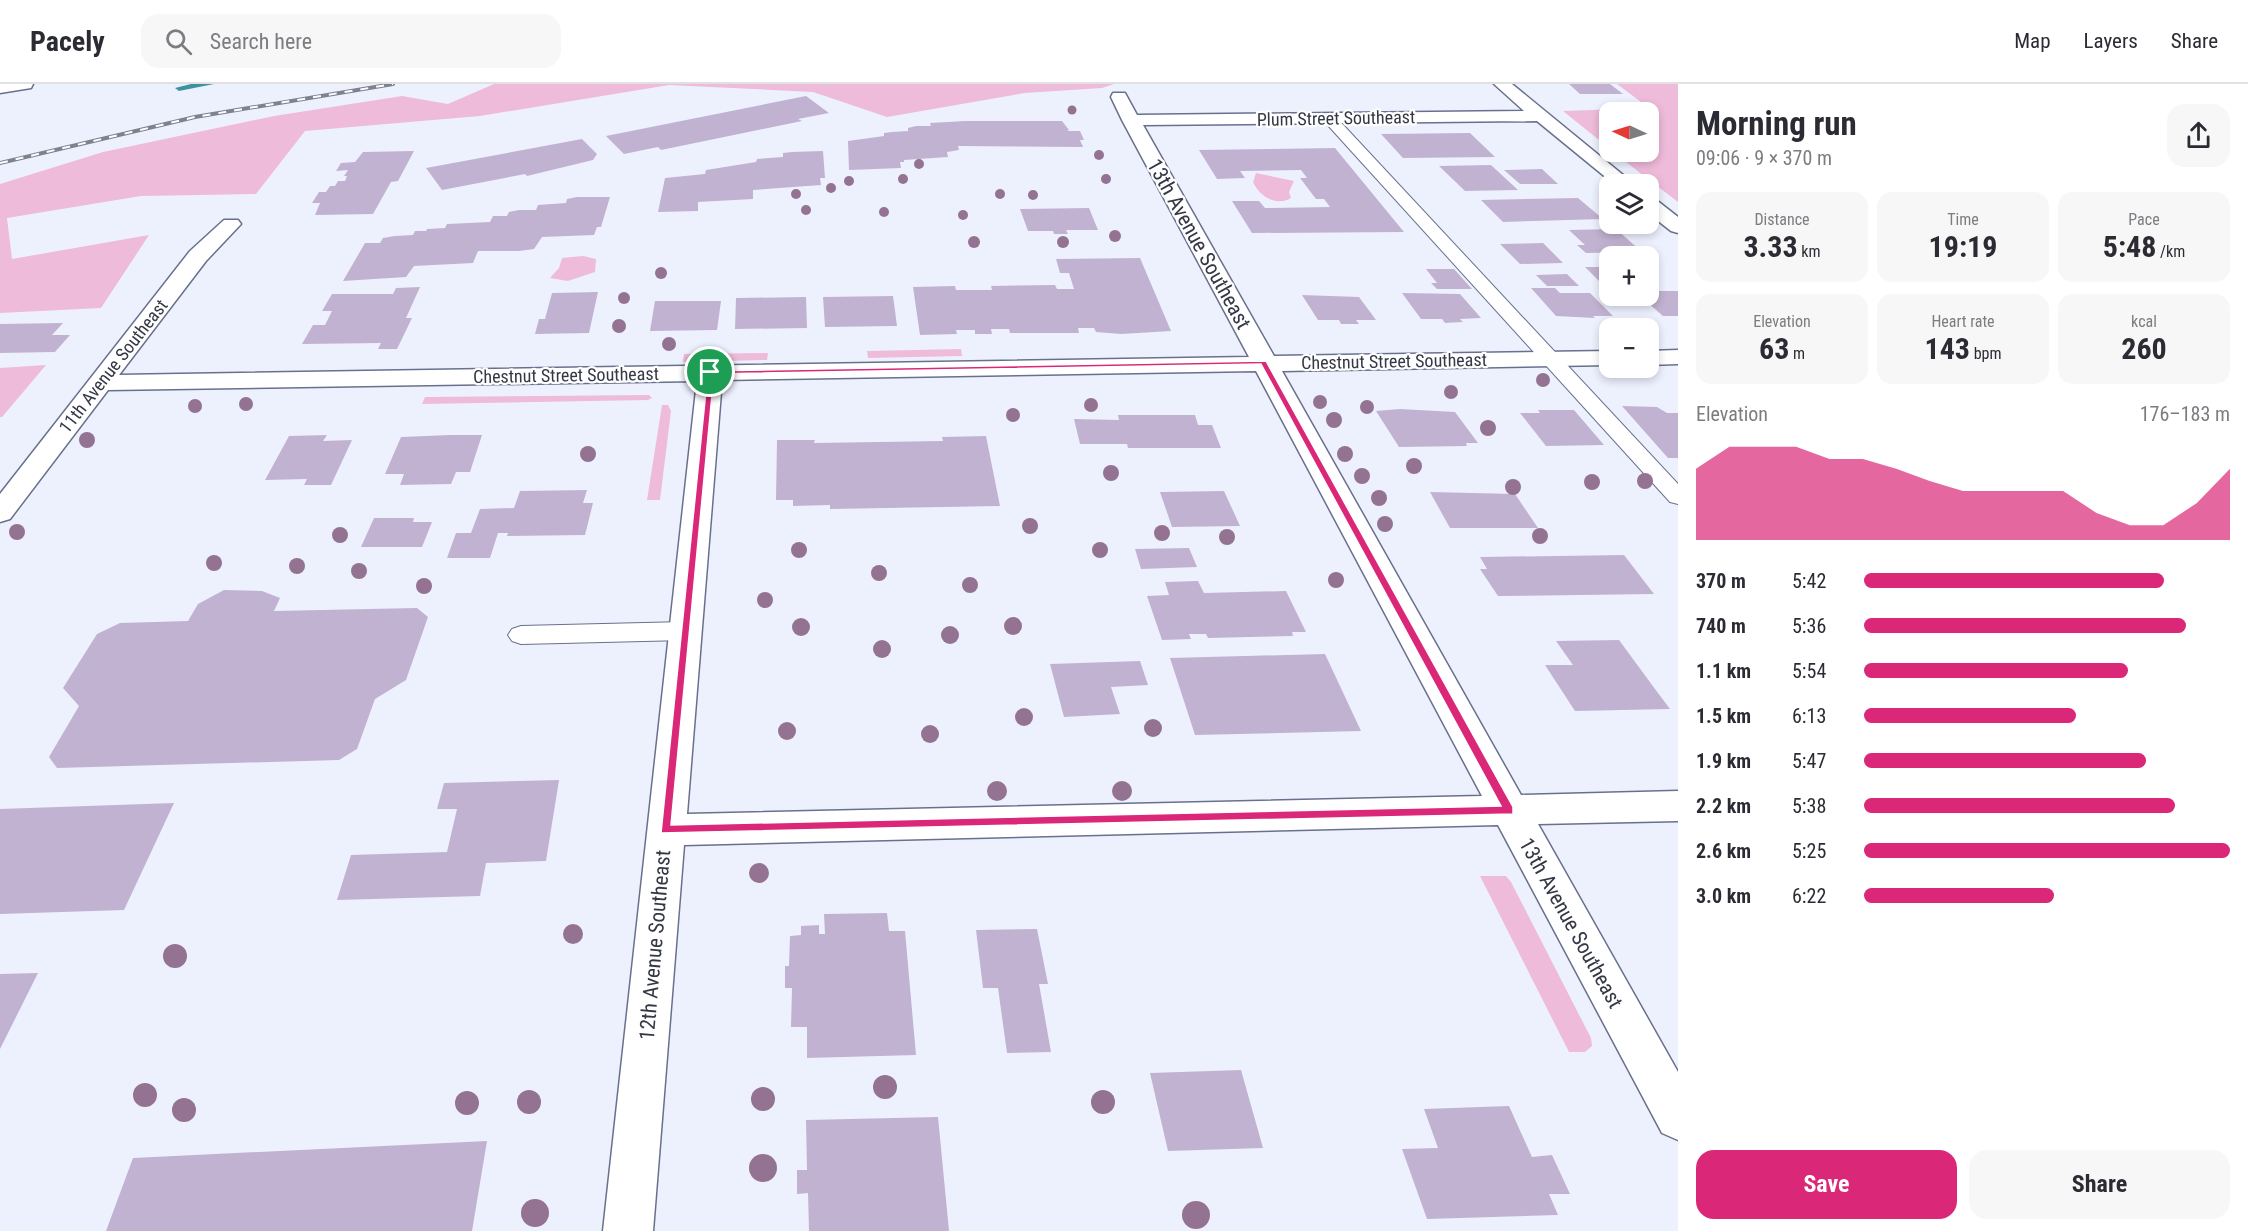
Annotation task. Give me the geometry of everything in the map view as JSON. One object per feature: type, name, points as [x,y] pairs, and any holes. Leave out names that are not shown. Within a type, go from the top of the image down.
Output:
[{"type":"street","points":[[0,88],[25,84]]},
{"type":"street","points":[[1502,84],[1612,174]]},
{"type":"street","name":"13th Avenue Southeast","points":[[1119,97],[1678,1117]]},
{"type":"street","name":"Plum Street Southeast","points":[[1131,120],[1540,116]]},
{"type":"street","points":[[1659,212],[1678,227]]},
{"type":"street","name":"11th Avenue Southeast","points":[[0,513],[198,256],[231,224]]},
{"type":"street","points":[[1659,358],[1678,357]]},
{"type":"street","name":"Chestnut Street Southeast","points":[[99,383],[1599,358]]},
{"type":"street","name":"12th Avenue Southeast","points":[[628,1231],[710,372]]},
{"type":"street","points":[[665,830],[1678,807]]},
{"type":"lane","points":[[1329,118],[1678,497]]},
{"type":"lane","points":[[521,635],[685,631]]},
{"type":"shaded area","points":[[494,84],[1114,84],[1102,88],[1025,93],[887,117],[813,92],[669,85],[480,116],[305,131],[256,194],[141,196],[7,218],[12,259],[149,235],[101,308],[0,313],[0,184],[103,152],[274,116],[402,96],[448,104]]},
{"type":"shaded area","points":[[1617,84],[1678,84],[1678,202],[1659,187],[1659,174],[1642,174],[1626,162],[1659,162],[1659,102],[1641,102]]},
{"type":"shaded area","points":[[1599,110],[1599,140],[1563,111]]},
{"type":"shaded area","points":[[1256,173],[1294,181],[1289,192],[1291,198],[1274,201],[1264,196],[1253,182]]},
{"type":"shaded area","points":[[583,256],[596,259],[595,272],[568,281],[550,278],[559,268],[562,258]]},
{"type":"shaded area","points":[[961,349],[962,356],[868,358],[867,351]]},
{"type":"shaded area","points":[[768,353],[767,360],[683,362],[684,354]]},
{"type":"shaded area","points":[[46,365],[2,417],[0,417],[0,368]]},
{"type":"shaded area","points":[[649,395],[652,398],[648,400],[422,404],[425,397]]},
{"type":"shaded area","points":[[662,405],[668,405],[671,411],[660,500],[647,500]]},
{"type":"shaded area","points":[[1480,876],[1506,876],[1511,882],[1591,1038],[1592,1046],[1585,1052],[1569,1052]]},
{"type":"building","points":[[1569,84],[1610,84],[1623,94],[1580,94]]},
{"type":"building","points":[[806,96],[829,113],[798,119],[802,121],[661,150],[658,147],[624,154],[606,136]]},
{"type":"building","points":[[1062,121],[1069,130],[1067,131],[1080,131],[1084,140],[1080,140],[1083,147],[958,146],[959,150],[947,152],[948,157],[904,160],[900,162],[901,168],[849,170],[848,141],[884,136],[884,133],[908,131],[908,128],[916,126],[931,126],[930,123]]},
{"type":"building","points":[[1470,133],[1495,157],[1403,158],[1381,134]]},
{"type":"building","points":[[582,139],[597,154],[593,160],[527,176],[525,174],[442,190],[426,168]]},
{"type":"building","points":[[1335,148],[1404,232],[1252,233],[1232,201],[1259,201],[1265,208],[1330,207],[1324,199],[1316,199],[1300,178],[1307,178],[1301,170],[1240,171],[1245,178],[1217,179],[1199,150]]},
{"type":"building","points":[[414,151],[398,181],[391,182],[373,214],[315,215],[320,203],[312,203],[319,192],[326,192],[338,181],[345,181],[347,176],[344,176],[348,170],[336,171],[341,163],[355,162],[363,152]]},
{"type":"building","points":[[823,151],[825,178],[820,178],[821,185],[753,190],[753,199],[698,202],[698,211],[658,212],[665,178],[705,174],[706,170],[756,162],[757,159],[783,157],[783,153]]},
{"type":"building","points":[[1491,165],[1518,190],[1465,191],[1439,166]]},
{"type":"building","points":[[1542,169],[1558,184],[1520,184],[1504,170]]},
{"type":"building","points":[[610,197],[601,227],[597,227],[594,235],[542,237],[534,249],[478,251],[473,263],[414,266],[406,277],[343,281],[365,243],[380,243],[383,238],[413,235],[415,231],[426,231],[427,229],[445,228],[447,224],[490,222],[493,216],[507,216],[509,212],[519,210],[536,210],[538,205],[566,203],[567,199]]},
{"type":"building","points":[[1578,198],[1599,216],[1599,219],[1503,222],[1481,200]]},
{"type":"building","points":[[1089,208],[1098,230],[1066,230],[1068,234],[1054,234],[1053,231],[1028,231],[1020,209]]},
{"type":"building","points":[[1599,229],[1599,234],[1622,234],[1635,246],[1599,246],[1599,253],[1586,253],[1577,245],[1585,245],[1569,230]]},
{"type":"building","points":[[1543,243],[1563,263],[1520,264],[1500,244]]},
{"type":"building","points":[[1140,258],[1171,331],[1121,334],[1096,332],[1094,328],[1078,328],[1079,333],[1010,333],[1009,329],[991,329],[992,334],[975,334],[975,330],[956,330],[957,334],[920,335],[913,287],[955,286],[956,290],[992,290],[991,286],[1055,285],[1057,289],[1074,289],[1069,273],[1060,273],[1056,259]]},
{"type":"building","points":[[1585,267],[1599,267],[1599,281]]},
{"type":"building","points":[[1426,269],[1454,269],[1472,289],[1437,289],[1431,283],[1437,283]]},
{"type":"building","points":[[1567,274],[1579,286],[1547,286],[1536,275]]},
{"type":"building","points":[[420,287],[406,318],[412,318],[397,349],[378,349],[381,343],[302,344],[313,325],[325,325],[332,311],[322,311],[332,294],[393,294],[396,288]]},
{"type":"building","points":[[1531,288],[1555,288],[1560,293],[1590,293],[1599,302],[1599,306],[1603,306],[1613,316],[1593,316],[1595,318],[1556,316]]},
{"type":"building","points":[[1659,291],[1678,291],[1678,316],[1663,316],[1652,306],[1659,306]]},
{"type":"building","points":[[598,292],[589,333],[535,334],[539,319],[545,319],[552,293]]},
{"type":"building","points":[[1402,293],[1460,294],[1481,318],[1460,319],[1463,322],[1445,323],[1442,319],[1421,319]]},
{"type":"building","points":[[1302,295],[1359,297],[1376,320],[1356,320],[1359,324],[1341,324],[1339,320],[1318,320]]},
{"type":"building","points":[[893,296],[897,326],[825,327],[823,297]]},
{"type":"building","points":[[806,297],[807,328],[735,329],[736,298]]},
{"type":"building","points":[[655,301],[721,301],[717,330],[650,331]]},
{"type":"building","points":[[63,323],[52,335],[70,335],[55,352],[0,353],[0,324]]},
{"type":"building","points":[[1622,406],[1657,407],[1667,413],[1678,413],[1678,458],[1668,458]]},
{"type":"building","points":[[1400,409],[1455,412],[1478,443],[1466,443],[1467,446],[1399,447],[1376,411]]},
{"type":"building","points":[[1538,410],[1574,410],[1604,445],[1546,446],[1520,413],[1540,413]]},
{"type":"building","points":[[1118,415],[1195,415],[1198,425],[1212,425],[1221,448],[1128,448],[1127,444],[1080,444],[1074,419],[1119,420]]},
{"type":"building","points":[[327,435],[323,441],[352,440],[331,485],[304,485],[307,479],[265,480],[289,436]]},
{"type":"building","points":[[482,435],[470,472],[456,472],[451,484],[400,485],[404,474],[385,474],[401,437]]},
{"type":"building","points":[[986,436],[1000,506],[830,509],[830,505],[793,506],[793,500],[776,500],[777,440],[815,440],[814,443],[943,441],[942,437]]},
{"type":"building","points":[[587,490],[583,503],[593,503],[585,535],[507,536],[508,533],[498,533],[490,558],[447,558],[456,533],[471,533],[480,509],[514,508],[520,491]]},
{"type":"building","points":[[1224,491],[1240,526],[1172,527],[1160,492]]},
{"type":"building","points":[[1430,492],[1515,494],[1538,528],[1450,528]]},
{"type":"building","points":[[374,518],[414,518],[413,522],[432,522],[422,547],[361,547]]},
{"type":"building","points":[[1189,548],[1197,567],[1141,569],[1135,549]]},
{"type":"building","points":[[1624,555],[1654,594],[1498,596],[1480,569],[1487,569],[1480,557]]},
{"type":"building","points":[[1198,581],[1204,593],[1286,591],[1306,632],[1292,632],[1293,636],[1208,638],[1206,634],[1189,634],[1191,639],[1162,640],[1147,596],[1169,595],[1165,582]]},
{"type":"building","points":[[224,590],[262,591],[280,598],[274,611],[417,608],[428,617],[406,680],[375,699],[357,749],[339,760],[57,768],[49,757],[79,706],[63,688],[97,634],[120,623],[188,621],[198,604]]},
{"type":"building","points":[[1619,640],[1670,709],[1575,711],[1545,665],[1573,665],[1556,641]]},
{"type":"building","points":[[1325,654],[1361,731],[1195,735],[1170,658]]},
{"type":"building","points":[[1140,661],[1148,685],[1111,687],[1120,714],[1064,717],[1050,664]]},
{"type":"building","points":[[559,780],[546,861],[486,863],[480,896],[337,900],[351,855],[447,852],[457,809],[437,809],[444,783]]},
{"type":"building","points":[[174,803],[124,910],[0,914],[0,809]]},
{"type":"building","points":[[887,913],[889,931],[905,931],[916,1055],[807,1058],[807,1027],[791,1027],[792,988],[785,988],[785,966],[789,966],[790,936],[801,935],[801,926],[819,925],[819,934],[825,934],[824,914]]},
{"type":"building","points":[[1037,929],[1048,984],[1039,984],[1051,1052],[1007,1053],[998,988],[983,988],[976,930]]},
{"type":"building","points":[[38,973],[0,1049],[0,974]]},
{"type":"building","points":[[1241,1070],[1263,1148],[1168,1151],[1150,1073]]},
{"type":"building","points":[[1509,1106],[1532,1157],[1552,1155],[1570,1194],[1549,1194],[1558,1215],[1427,1219],[1402,1149],[1438,1148],[1424,1109]]},
{"type":"building","points":[[938,1117],[949,1231],[809,1231],[808,1193],[797,1194],[797,1170],[807,1170],[806,1120]]},
{"type":"building","points":[[487,1141],[472,1231],[106,1231],[133,1158]]},
{"type":"waterway","points":[[179,88],[210,84]]},
{"type":"railway","points":[[0,163],[195,117],[393,84]]},
{"type":"route","points":[[1264,362],[1509,810],[665,830],[710,372],[1264,362]]}]
